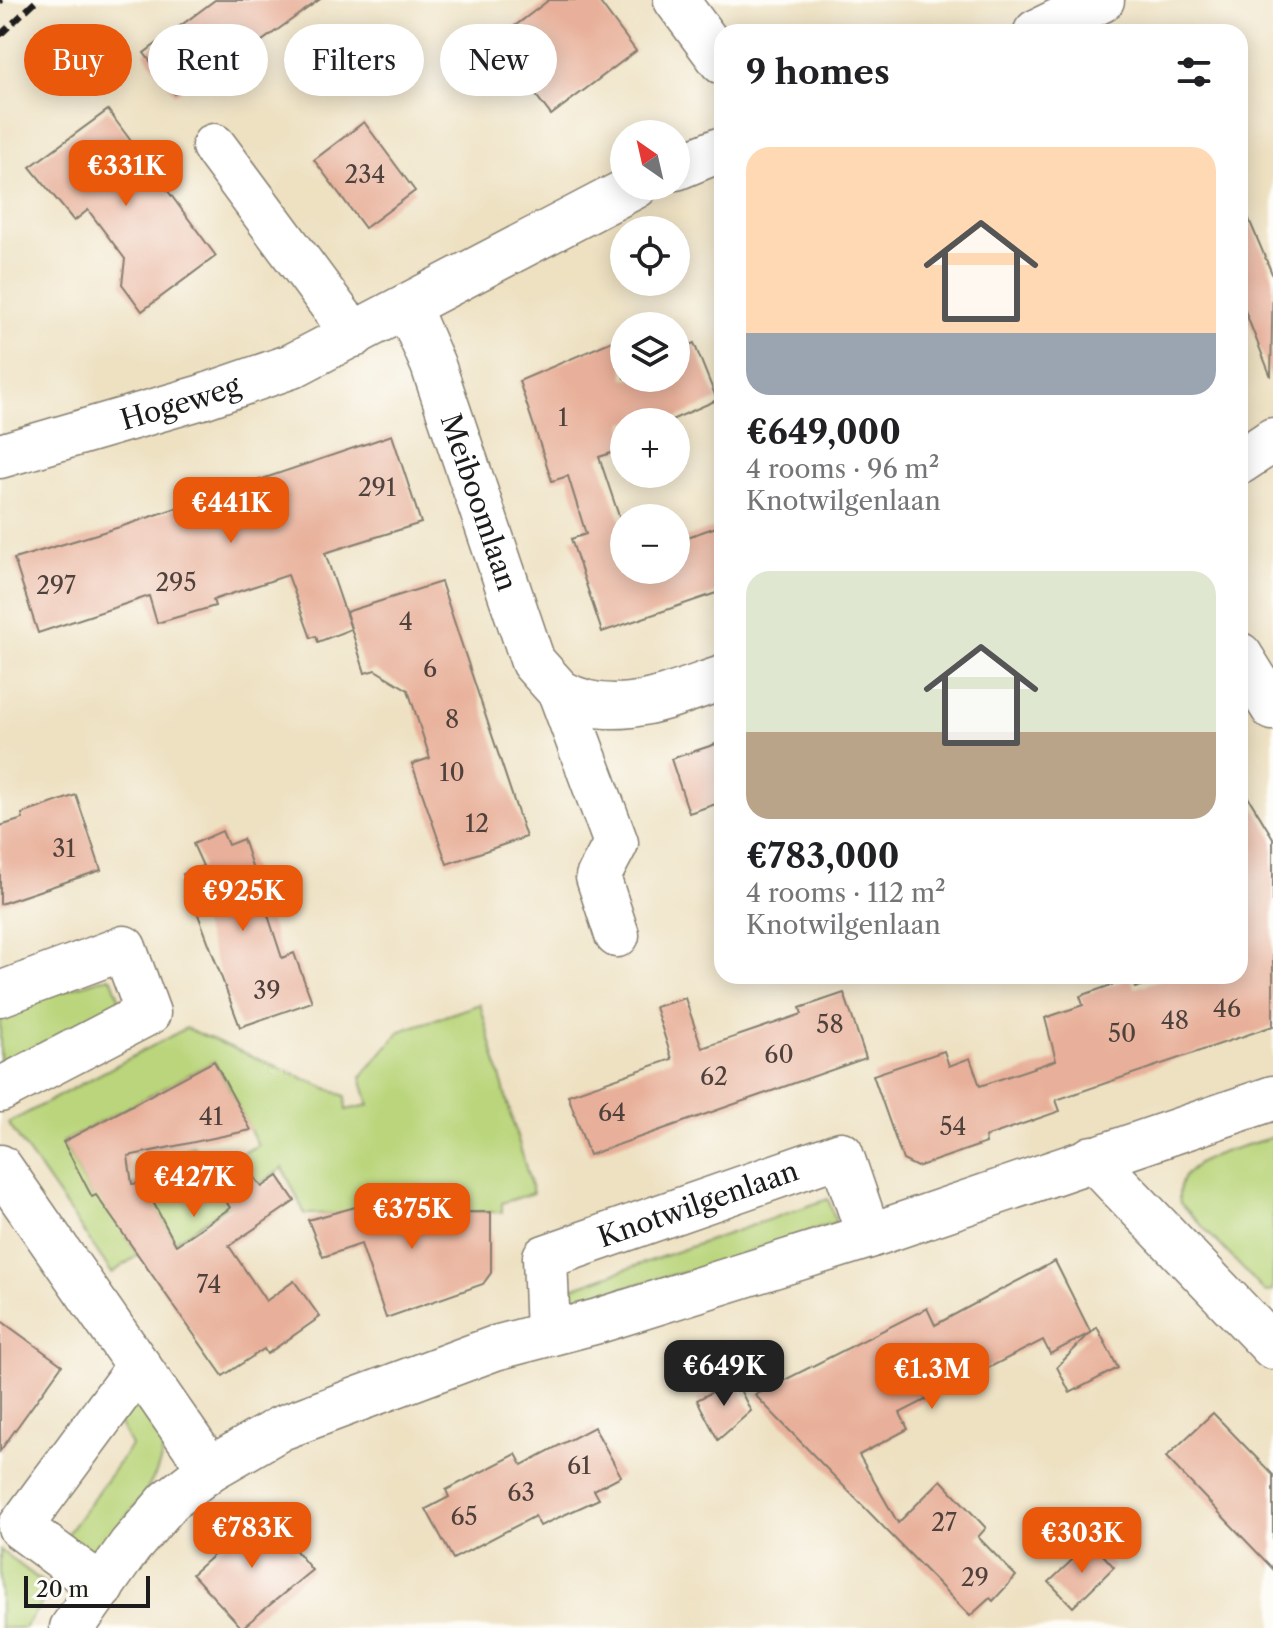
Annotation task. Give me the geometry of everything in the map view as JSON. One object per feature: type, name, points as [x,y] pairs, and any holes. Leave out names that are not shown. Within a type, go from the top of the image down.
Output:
[{"type":"street","points":[[676,0],[714,51]]},
{"type":"street","points":[[1052,24],[1102,0]]},
{"type":"street","points":[[214,146],[354,335]]},
{"type":"street","points":[[690,162],[714,152]]},
{"type":"street","name":"Hogeweg","points":[[0,456],[202,397],[292,366],[610,200]]},
{"type":"street","name":"Meiboomlaan","points":[[408,307],[433,365],[533,662],[560,692],[616,843],[598,877],[617,935]]},
{"type":"street","points":[[1248,457],[1273,440]]},
{"type":"street","points":[[1248,668],[1273,708]]},
{"type":"street","name":"Meiboomlaan","points":[[560,692],[594,707],[614,708],[643,704],[714,681]]},
{"type":"street","points":[[0,994],[124,948],[148,1013],[0,1090]]},
{"type":"street","points":[[72,1628],[130,1546],[169,1501],[210,1469],[281,1428],[495,1348],[598,1321],[869,1236],[1273,1098]]},
{"type":"street","name":"Knotwilgenlaan","points":[[548,1333],[545,1257],[841,1154],[869,1236]]},
{"type":"street","points":[[1092,1158],[1268,1333]]},
{"type":"street","points":[[0,1167],[210,1469]]},
{"type":"street","points":[[102,1587],[20,1527],[139,1366]]},
{"type":"green space","points":[[108,977],[112,979],[120,1000],[117,1006],[0,1070],[0,1011]]},
{"type":"green space","points":[[480,1004],[533,1193],[502,1203],[502,1212],[305,1214],[283,1168],[174,1242],[159,1214],[126,1237],[138,1255],[112,1273],[8,1123],[186,1028],[345,1096],[346,1110],[369,1105],[361,1077],[400,1031]],"holes":[[[214,1061],[258,1145],[209,1171],[193,1145],[138,1174],[143,1184],[117,1184],[92,1196],[63,1142]]]},
{"type":"green space","points":[[1273,1137],[1273,1291],[1265,1292],[1180,1203],[1179,1188],[1185,1175],[1210,1158]]},
{"type":"green space","points":[[828,1199],[836,1222],[698,1269],[563,1303],[566,1290]]},
{"type":"green space","points":[[136,1404],[163,1439],[162,1456],[157,1472],[138,1502],[92,1558],[65,1537],[131,1446],[119,1422]]},
{"type":"green space","points":[[0,1550],[52,1589],[24,1628],[0,1628]]},
{"type":"building","points":[[215,0],[319,0],[268,37],[268,24],[183,24]]},
{"type":"building","points":[[549,0],[598,0],[636,51],[551,115],[537,96],[557,96],[557,24],[517,24]]},
{"type":"building","points":[[108,110],[216,256],[142,311],[122,284],[125,259],[88,210],[74,221],[30,167]]},
{"type":"building","points":[[364,122],[415,191],[365,228],[314,160]]},
{"type":"building","points":[[1248,217],[1273,276],[1271,377],[1248,318]]},
{"type":"building","points":[[610,342],[610,392],[690,392],[690,345],[694,343],[714,393],[714,401],[690,412],[690,408],[610,408],[610,453],[599,457],[615,504],[610,504],[610,584],[690,584],[690,536],[714,528],[714,594],[602,632],[571,539],[586,534],[568,476],[552,481],[519,381]]},
{"type":"building","points":[[392,435],[421,523],[325,553],[351,629],[318,642],[316,636],[311,638],[288,575],[213,600],[215,606],[157,623],[149,596],[38,633],[14,559],[123,526]]},
{"type":"building","points":[[441,582],[526,837],[447,864],[412,764],[430,758],[408,690],[375,670],[365,673],[346,612]]},
{"type":"building","points":[[714,745],[714,805],[689,813],[671,759]]},
{"type":"building","points":[[76,795],[101,870],[0,904],[0,826],[23,819],[22,814]]},
{"type":"building","points":[[1248,797],[1273,838],[1273,1026],[1056,1100],[1060,1111],[985,1137],[986,1143],[917,1167],[903,1160],[873,1075],[944,1051],[949,1066],[970,1058],[980,1086],[1056,1060],[1045,1018],[1083,1005],[1080,996],[1114,984],[1133,984],[1135,988],[1147,984],[1248,984]]},
{"type":"building","points":[[222,831],[228,845],[243,839],[282,958],[294,953],[312,1002],[240,1027],[183,874],[203,866],[193,844]]},
{"type":"building","points":[[844,993],[866,1058],[589,1155],[568,1095],[672,1059],[655,1007],[685,998],[702,1048],[802,1014],[800,1008]]},
{"type":"building","points":[[214,1061],[251,1130],[128,1156],[132,1184],[143,1183],[176,1245],[230,1208],[214,1180],[255,1178],[262,1187],[278,1176],[295,1201],[229,1246],[266,1301],[294,1281],[320,1317],[267,1354],[264,1349],[223,1376],[96,1195],[92,1197],[63,1142]]},
{"type":"building","points":[[388,1198],[388,1213],[491,1212],[491,1273],[483,1284],[386,1318],[361,1244],[323,1257],[308,1220]]},
{"type":"building","points":[[1055,1261],[1091,1333],[1097,1327],[1118,1368],[1070,1393],[1057,1367],[1090,1333],[1050,1354],[1043,1340],[900,1413],[908,1429],[859,1455],[898,1523],[941,1480],[986,1528],[978,1537],[1016,1576],[993,1601],[990,1598],[970,1616],[755,1395],[927,1308],[935,1325]]},
{"type":"building","points":[[0,1320],[62,1365],[0,1451]]},
{"type":"building","points":[[735,1380],[751,1411],[718,1440],[697,1400]]},
{"type":"building","points":[[1213,1413],[1273,1475],[1273,1569],[1166,1457]]},
{"type":"building","points":[[594,1427],[621,1476],[594,1490],[599,1499],[540,1526],[535,1516],[453,1559],[426,1509],[449,1497],[446,1490],[516,1454],[522,1465]]},
{"type":"building","points":[[263,1511],[312,1570],[242,1628],[192,1574]]},
{"type":"building","points":[[1091,1542],[1114,1567],[1073,1607],[1049,1582]]},
{"type":"railway","points":[[0,35],[37,0]]}]
